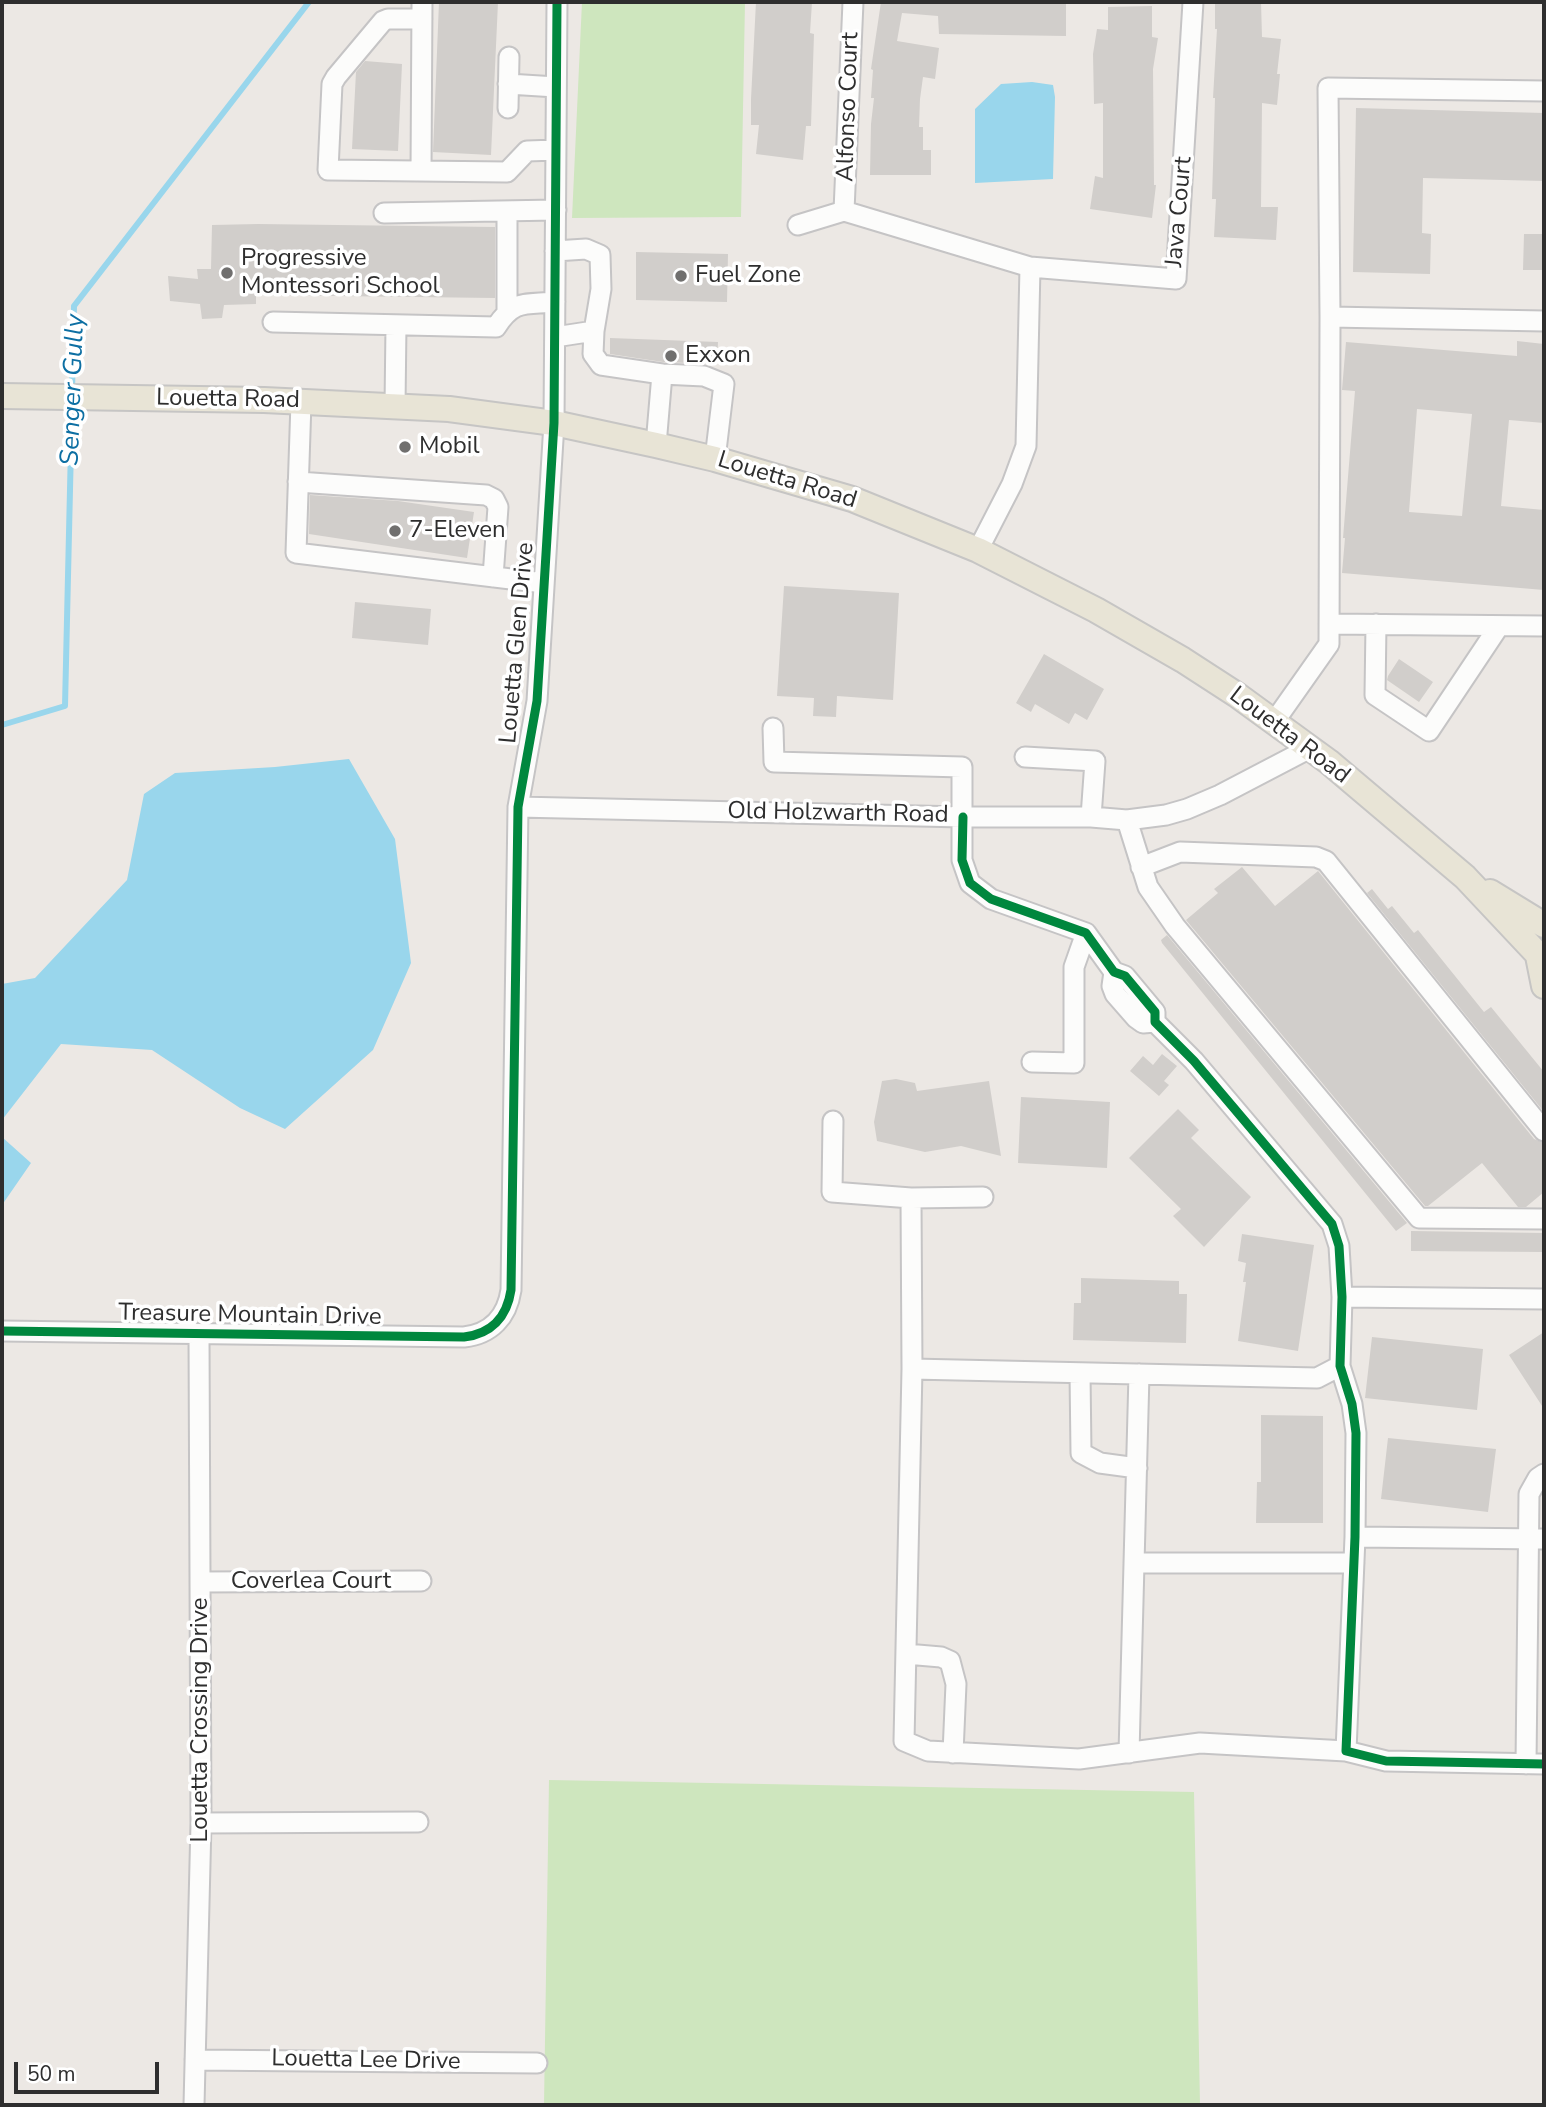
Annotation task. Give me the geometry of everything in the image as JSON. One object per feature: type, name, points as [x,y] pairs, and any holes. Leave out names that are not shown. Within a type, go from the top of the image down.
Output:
[{"type":"main road","name":"Louetta Road","points":[[2,396],[301,402],[449,409],[554,423],[656,445],[715,459],[852,499],[978,550],[1097,611],[1183,660],[1310,748],[1465,877],[1541,959]]},
{"type":"main road","name":"Louetta Road","points":[[1465,877],[1544,925]]},
{"type":"main road","points":[[1541,959],[1544,986]]},
{"type":"street","name":"Louetta Glen Drive","points":[[495,1325],[503,1317],[512,1290],[518,807],[537,701],[554,423],[557,2]]},
{"type":"street","name":"Alfonso Court","points":[[844,211],[853,2]]},
{"type":"street","name":"Java Court","points":[[1030,267],[1176,279],[1193,2]]},
{"type":"street","points":[[421,171],[422,10],[383,21],[336,77],[332,85],[328,170],[508,172],[527,151],[556,150]]},
{"type":"street","points":[[508,108],[509,57]]},
{"type":"street","points":[[508,84],[556,87]]},
{"type":"street","points":[[1274,722],[1329,644],[1328,88],[1544,91]]},
{"type":"street","points":[[384,213],[555,210]]},
{"type":"street","points":[[273,322],[496,327],[507,310],[507,211]]},
{"type":"street","points":[[798,225],[844,211],[1030,267],[1026,446],[1012,484],[978,550]]},
{"type":"street","points":[[555,251],[586,249],[600,255],[601,289],[593,354],[601,365],[662,374],[704,376],[724,384],[715,459]]},
{"type":"street","points":[[507,310],[519,305],[555,302]]},
{"type":"street","points":[[1330,317],[1544,321]]},
{"type":"street","points":[[395,406],[396,325]]},
{"type":"street","points":[[555,337],[594,331]]},
{"type":"street","points":[[656,445],[662,374]]},
{"type":"street","points":[[301,402],[296,553],[544,583]]},
{"type":"street","points":[[298,482],[486,495],[494,499],[498,507],[493,577]]},
{"type":"street","points":[[1329,624],[1544,626]]},
{"type":"street","points":[[1376,624],[1375,695],[1429,732],[1499,626]]},
{"type":"street","points":[[773,728],[774,762],[962,767],[962,860],[970,883],[991,899],[1086,933],[1114,972],[1125,976],[1155,1012],[1155,1023],[1194,1061],[1332,1224],[1339,1246],[1342,1297],[1340,1366],[1352,1404],[1356,1433],[1355,1537],[1346,1751]]},
{"type":"street","name":"Old Holzwarth Road","points":[[518,807],[963,817],[1091,817],[1127,820],[1166,815],[1187,809],[1310,748]]},
{"type":"street","points":[[1025,757],[1096,761],[1091,817]]},
{"type":"street","points":[[1127,820],[1148,887],[1175,926],[1419,1218],[1544,1219]]},
{"type":"street","points":[[1141,867],[1180,852],[1316,857],[1326,861],[1544,1131]]},
{"type":"street","points":[[1032,1062],[1074,1063],[1074,967],[1086,933]]},
{"type":"street","points":[[833,1121],[832,1192],[911,1198],[983,1197]]},
{"type":"street","points":[[911,1198],[912,1369],[904,1741],[928,1751],[1079,1759],[1200,1743],[1346,1751],[1385,1760],[1535,1764],[1536,1539],[1529,1494],[1538,1478],[1544,1474]]},
{"type":"street","points":[[1342,1297],[1544,1299]]},
{"type":"street","name":"Treasure Mountain Drive","points":[[2,1331],[464,1338],[485,1332],[495,1325]]},
{"type":"street","name":"Louetta Crossing Drive","points":[[194,2105],[201,1823],[199,1335]]},
{"type":"street","points":[[912,1369],[1317,1378],[1340,1366]]},
{"type":"street","points":[[1080,1373],[1081,1453],[1100,1463],[1136,1468]]},
{"type":"street","points":[[1129,1753],[1139,1374]]},
{"type":"street","points":[[1355,1537],[1536,1539]]},
{"type":"street","points":[[1134,1563],[1354,1563]]},
{"type":"street","name":"Coverlea Court","points":[[201,1582],[421,1581]]},
{"type":"street","points":[[906,1654],[941,1657],[950,1661],[956,1684],[953,1753]]},
{"type":"street","points":[[201,1823],[418,1822]]},
{"type":"street","name":"Louetta Lee Drive","points":[[195,2060],[537,2063]]},
{"type":"green space","points":[[582,2],[745,2],[741,217],[572,218]]},
{"type":"green space","points":[[549,1780],[1194,1792],[1200,2105],[544,2105]]},
{"type":"water","points":[[1032,82],[1053,85],[1053,179],[975,183],[975,109],[1001,84]]},
{"type":"water","points":[[349,759],[395,839],[411,963],[373,1050],[285,1129],[240,1108],[152,1050],[61,1044],[2,1120],[2,984],[35,978],[127,880],[144,794],[175,773]]},
{"type":"water","points":[[2,1137],[31,1163],[2,1205]]},
{"type":"building","points":[[439,2],[498,2],[491,155],[433,152]]},
{"type":"building","points":[[756,2],[812,2],[810,33],[814,34],[811,126],[806,126],[803,160],[756,154],[759,125],[751,125],[751,99]]},
{"type":"building","points":[[881,2],[1066,2],[1066,36],[939,34],[938,16],[902,13],[897,41],[939,48],[935,79],[923,77],[920,99],[919,127],[923,127],[923,150],[931,150],[931,175],[870,175],[874,98],[871,98],[871,69]]},
{"type":"building","points":[[1215,2],[1261,2],[1262,37],[1281,39],[1277,105],[1262,103],[1261,207],[1278,207],[1276,240],[1214,237],[1216,199],[1212,199],[1217,29]]},
{"type":"building","points":[[1152,6],[1152,37],[1158,38],[1153,69],[1156,185],[1152,218],[1090,209],[1095,176],[1103,178],[1103,103],[1094,104],[1093,54],[1097,29],[1108,30],[1108,7]]},
{"type":"building","points":[[365,61],[402,64],[398,151],[352,149],[356,72]]},
{"type":"building","points":[[1356,108],[1544,113],[1544,181],[1423,178],[1422,233],[1431,234],[1430,274],[1353,272]]},
{"type":"building","points":[[212,225],[495,227],[495,298],[256,295],[256,304],[224,305],[222,318],[202,319],[200,304],[170,301],[168,276],[198,279],[197,269],[211,269]]},
{"type":"building","points":[[1524,234],[1544,234],[1544,270],[1523,270]]},
{"type":"building","points":[[636,252],[728,254],[727,302],[636,300]]},
{"type":"building","points":[[610,338],[718,342],[717,364],[663,362],[610,354]]},
{"type":"building","points":[[1517,341],[1544,344],[1544,423],[1509,420],[1501,506],[1544,510],[1544,590],[1342,573],[1355,391],[1342,390],[1346,342],[1517,356]],"holes":[[[1417,409],[1472,414],[1462,516],[1409,512]]]},
{"type":"building","points":[[310,495],[398,501],[474,512],[467,558],[309,534]]},
{"type":"building","points":[[784,586],[899,593],[893,700],[837,696],[836,717],[813,716],[814,698],[777,696]]},
{"type":"building","points":[[355,602],[431,609],[428,645],[352,638]]},
{"type":"building","points":[[1044,654],[1104,689],[1087,720],[1075,713],[1069,724],[1035,704],[1031,712],[1016,703]]},
{"type":"building","points":[[1399,659],[1433,682],[1419,702],[1387,680]]},
{"type":"building","points":[[1242,867],[1275,906],[1318,871],[1534,1139],[1544,1143],[1544,1192],[1526,1207],[1518,1207],[1482,1163],[1425,1206],[1186,920],[1218,893],[1214,889]]},
{"type":"building","points":[[1372,889],[1388,909],[1392,906],[1414,933],[1418,930],[1484,1012],[1491,1007],[1544,1072],[1544,1112],[1367,893]]},
{"type":"building","points":[[1167,935],[1407,1223],[1396,1231],[1162,943],[1161,940]]},
{"type":"building","points":[[1162,1054],[1177,1066],[1164,1081],[1169,1085],[1159,1096],[1130,1071],[1143,1056],[1153,1065]]},
{"type":"building","points":[[896,1079],[915,1083],[917,1091],[989,1081],[1001,1156],[961,1146],[925,1152],[877,1141],[874,1122],[882,1081]]},
{"type":"building","points":[[1021,1097],[1110,1102],[1107,1168],[1018,1163]]},
{"type":"building","points":[[1178,1109],[1199,1130],[1191,1138],[1251,1197],[1204,1247],[1173,1216],[1181,1209],[1129,1158]]},
{"type":"building","points":[[1411,1231],[1544,1233],[1544,1252],[1411,1251]]},
{"type":"building","points":[[1242,1234],[1314,1245],[1298,1351],[1238,1341],[1246,1282],[1243,1282],[1246,1263],[1238,1261]]},
{"type":"building","points":[[1081,1278],[1179,1281],[1179,1294],[1187,1294],[1186,1343],[1073,1340],[1074,1303],[1081,1303]]},
{"type":"building","points":[[1544,1332],[1544,1409],[1509,1355]]},
{"type":"building","points":[[1372,1337],[1483,1349],[1477,1410],[1365,1398]]},
{"type":"building","points":[[1261,1415],[1323,1416],[1323,1523],[1256,1523],[1257,1482],[1261,1482]]},
{"type":"building","points":[[1388,1438],[1496,1449],[1488,1512],[1381,1499]]},
{"type":"waterway","name":"Senger Gully","points":[[72,392],[74,306],[309,2]]},
{"type":"waterway","name":"Senger Gully","points":[[2,725],[65,706],[72,403]]},
{"type":"cycle path","points":[[2,1331],[464,1337],[490,1328],[506,1308],[511,1290],[518,807],[537,701],[554,423],[557,2]]},
{"type":"cycle path","points":[[963,817],[962,860],[970,883],[991,899],[1086,933],[1114,972],[1125,976],[1155,1012],[1155,1022],[1194,1061],[1332,1224],[1339,1246],[1342,1297],[1340,1366],[1352,1404],[1356,1433],[1355,1537],[1346,1751],[1386,1761],[1544,1764]]},
{"type":"place","name":"Progressive Montessori School","points":[[227,273]]},
{"type":"place","name":"Fuel Zone","points":[[681,276]]},
{"type":"place","name":"Exxon","points":[[671,356]]},
{"type":"place","name":"Mobil","points":[[405,447]]},
{"type":"place","name":"7-Eleven","points":[[395,531]]}]
